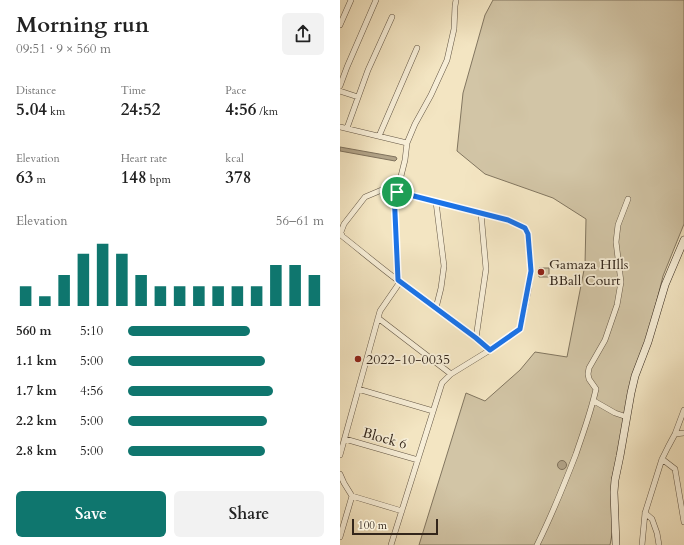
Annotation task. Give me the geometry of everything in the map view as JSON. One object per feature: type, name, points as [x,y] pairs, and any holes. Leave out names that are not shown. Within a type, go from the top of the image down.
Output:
[{"type":"main road","points":[[616,545],[615,480],[631,393],[635,376],[648,342],[665,285],[684,240]]},
{"type":"street","points":[[340,25],[351,0]]},
{"type":"street","points":[[340,86],[376,0]]},
{"type":"street","points":[[340,455],[380,311],[399,281],[396,191],[405,160],[407,143],[415,124],[431,95],[446,60],[454,29],[456,0]]},
{"type":"street","points":[[347,128],[368,70],[392,17]]},
{"type":"street","points":[[379,136],[417,48]]},
{"type":"street","points":[[340,66],[347,67]]},
{"type":"street","points":[[340,92],[358,97]]},
{"type":"street","points":[[340,127],[407,143]]},
{"type":"street","points":[[391,545],[442,383],[452,374],[488,351],[520,329],[531,271],[527,232],[525,228],[508,220],[384,188],[365,197],[344,224],[341,232],[342,236],[399,281],[476,338],[488,351]]},
{"type":"street","points":[[537,545],[567,478],[594,401],[596,390],[588,374],[589,368],[605,340],[617,305],[621,282],[616,242],[618,225],[628,199]]},
{"type":"street","points":[[436,202],[444,266],[436,308]]},
{"type":"street","points":[[476,338],[486,269],[481,213]]},
{"type":"street","points":[[378,318],[452,374]]},
{"type":"street","points":[[358,389],[433,411]]},
{"type":"street","points":[[594,401],[615,413],[627,417]]},
{"type":"street","points":[[642,545],[645,513],[662,459],[675,434],[684,410]]},
{"type":"street","points":[[675,434],[684,432]]},
{"type":"street","name":"Block 6","points":[[345,439],[418,460]]},
{"type":"street","points":[[662,459],[675,469],[684,522]]},
{"type":"street","points":[[340,474],[352,496],[402,511]]},
{"type":"street","points":[[340,537],[352,496]]},
{"type":"street","points":[[645,513],[652,519],[658,533],[659,545]]},
{"type":"shaded area","points":[[493,0],[684,0],[684,224],[663,276],[612,478],[613,529],[610,545],[419,545],[466,393],[485,401],[520,370],[535,352],[567,357],[585,265],[586,219],[553,198],[485,174],[457,151],[463,93],[485,15]]},
{"type":"shaded area","points":[[340,147],[396,157],[397,159],[395,161],[340,151]]},
{"type":"shaded area","points":[[539,268],[549,268],[549,277],[539,277]]},
{"type":"shaded area","points":[[562,460],[567,465],[562,470],[557,465]]},
{"type":"place","name":"Gamaza HIlls BBall Court","points":[[541,272]]},
{"type":"place","name":"2022-10-0035","points":[[358,359]]},
{"type":"route","points":[[394,191],[397,192],[508,220],[525,228],[528,234],[531,271],[520,329],[490,350],[398,280],[394,191]]}]
